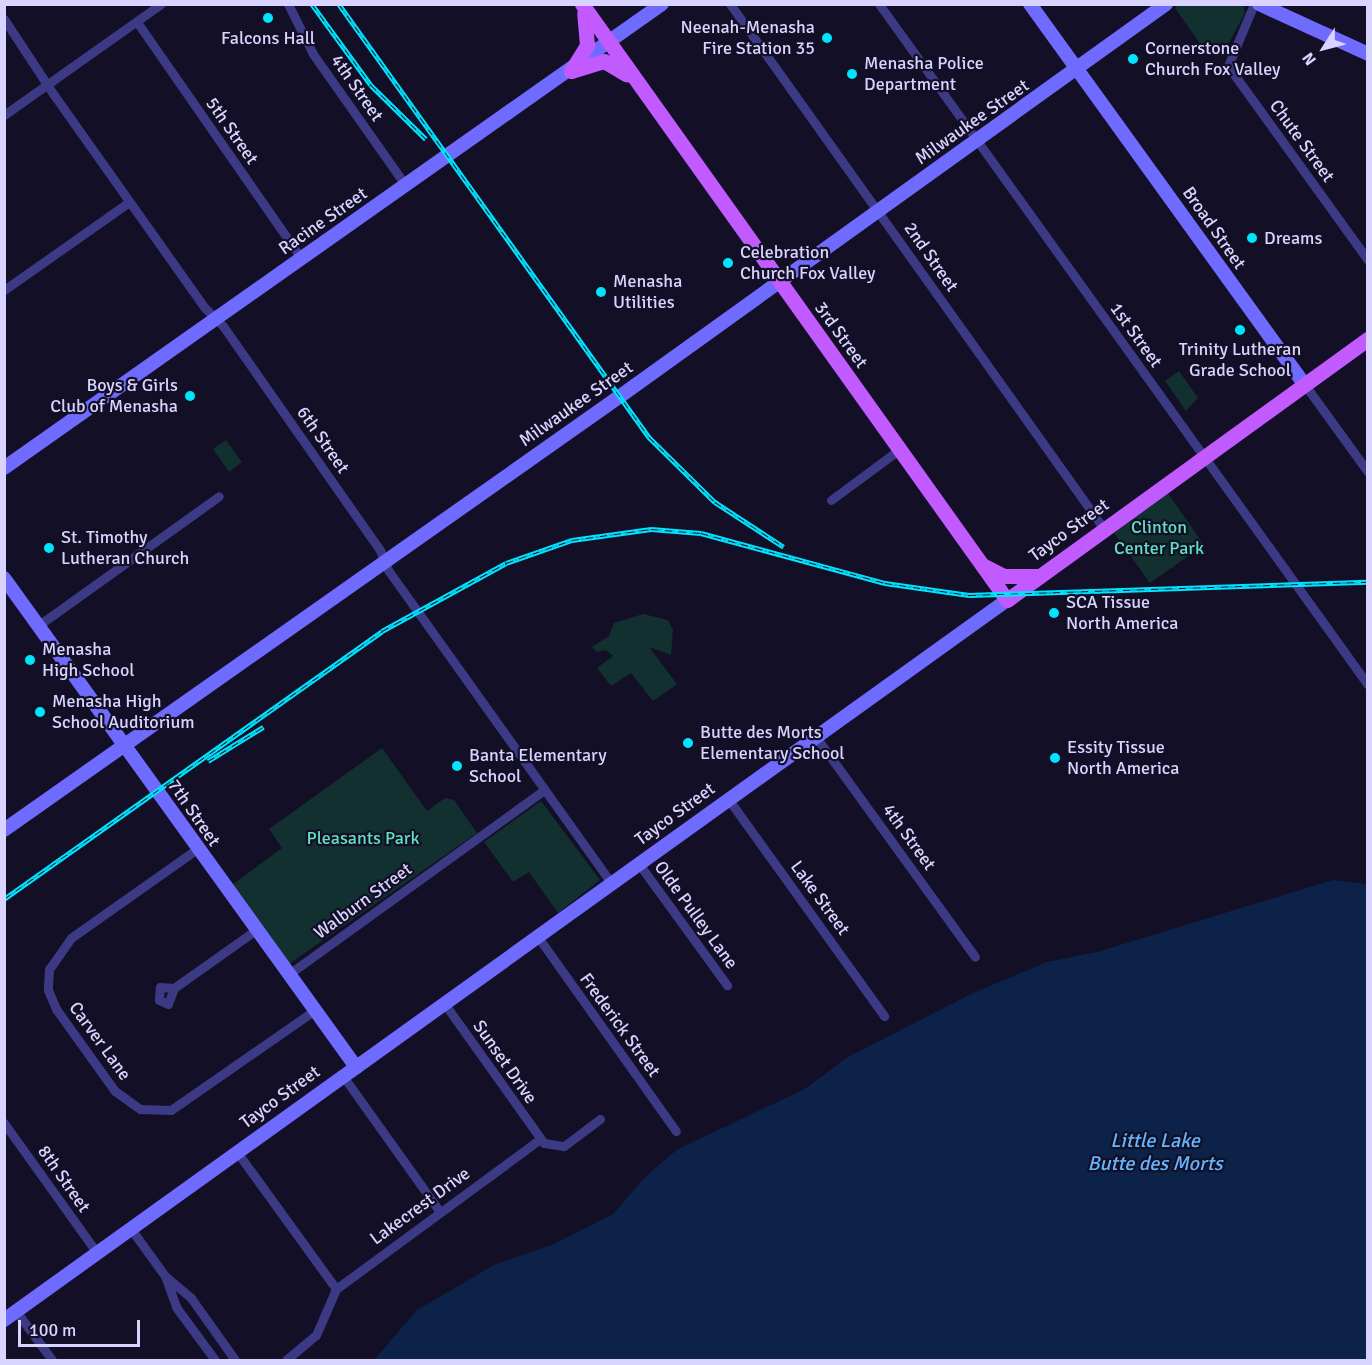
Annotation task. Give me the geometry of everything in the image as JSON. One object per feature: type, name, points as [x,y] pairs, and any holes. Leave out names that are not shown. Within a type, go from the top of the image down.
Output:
[{"type":"main road","name":"3rd Street","points":[[581,4],[1007,600]]},
{"type":"main road","points":[[571,71],[587,45],[587,23],[581,4]]},
{"type":"main road","points":[[571,71],[604,61],[617,67],[639,86]]},
{"type":"main road","name":"Tayco Street","points":[[1007,600],[1368,339]]},
{"type":"main road","points":[[981,564],[1004,576],[1039,576]]},
{"type":"street","points":[[4,115],[137,22],[149,8],[161,4]]},
{"type":"street","name":"4th Street","points":[[288,4],[319,63],[406,186]]},
{"type":"street","name":"Racine Street","points":[[4,468],[571,71],[662,4]]},
{"type":"street","name":"2nd Street","points":[[730,4],[1104,529]]},
{"type":"street","name":"1st Street","points":[[879,4],[1368,685]]},
{"type":"street","name":"Broad Street","points":[[1030,4],[1368,472]]},
{"type":"street","name":"Milwaukee Street","points":[[4,830],[976,142],[1166,4]]},
{"type":"street","points":[[1256,4],[1368,54]]},
{"type":"street","name":"Chute Street","points":[[1256,4],[1228,66],[1368,260]]},
{"type":"street","name":"6th Street","points":[[4,19],[129,202],[345,499],[384,560],[612,884]]},
{"type":"street","name":"5th Street","points":[[137,22],[301,258]]},
{"type":"street","points":[[4,290],[129,202]]},
{"type":"street","points":[[831,500],[900,449]]},
{"type":"street","points":[[39,625],[219,496]]},
{"type":"street","name":"7th Street","points":[[4,578],[356,1067]]},
{"type":"street","name":"Tayco Street","points":[[8,1315],[1007,600]]},
{"type":"street","name":"4th Street","points":[[816,736],[975,957]]},
{"type":"street","name":"Walburn Street","points":[[289,974],[544,790]]},
{"type":"street","name":"Lake Street","points":[[729,800],[884,1016]]},
{"type":"street","name":"Carver Lane","points":[[197,849],[70,938],[49,969],[48,990],[56,1009],[114,1091],[140,1110],[171,1110],[315,1011]]},
{"type":"street","name":"Olde Pulley Lane","points":[[639,864],[727,985]]},
{"type":"street","points":[[174,988],[256,930]]},
{"type":"street","name":"Frederick Street","points":[[538,937],[676,1131]]},
{"type":"street","name":"Sunset Drive","points":[[444,1003],[540,1139]]},
{"type":"street","points":[[343,1076],[440,1212]]},
{"type":"street","points":[[540,1139],[552,1146],[564,1146],[600,1119]]},
{"type":"street","name":"8th Street","points":[[4,1123],[97,1253]]},
{"type":"street","name":"Lakecrest Drive","points":[[286,1360],[316,1335],[336,1289],[540,1139]]},
{"type":"street","points":[[237,1152],[336,1289]]},
{"type":"street","points":[[131,1229],[165,1276],[191,1298],[235,1360]]},
{"type":"street","points":[[165,1276],[176,1307],[214,1360]]},
{"type":"street","points":[[8,1315],[52,1360]]},
{"type":"green space","points":[[1177,5],[1243,5],[1245,13],[1223,54],[1203,48],[1175,8]]},
{"type":"green space","points":[[1179,371],[1198,398],[1186,411],[1165,381]]},
{"type":"green space","points":[[226,440],[242,462],[229,472],[213,449]]},
{"type":"green space","name":"Clinton Center Park","points":[[1167,492],[1204,545],[1150,583],[1114,533]]},
{"type":"green space","points":[[643,614],[668,620],[673,630],[671,655],[649,647],[677,684],[653,701],[631,673],[611,686],[597,668],[613,656],[606,650],[597,652],[592,647],[609,636],[614,623]]},
{"type":"green space","name":"Pleasants Park","points":[[382,748],[427,811],[445,798],[454,800],[477,833],[289,964],[232,885],[282,848],[269,829]]},
{"type":"green space","points":[[541,801],[600,880],[558,913],[529,872],[513,882],[484,842]]},
{"type":"water","name":"Little Lake Butte des Morts","points":[[1333,880],[1367,884],[1367,1360],[374,1360],[417,1310],[494,1265],[554,1244],[613,1214],[646,1176],[678,1149],[805,1089],[846,1058],[973,993],[1047,962],[1097,952]]},
{"type":"railway","points":[[312,4],[371,85],[426,139]]},
{"type":"railway","points":[[339,4],[649,437],[715,502],[784,547]]},
{"type":"railway","points":[[4,899],[382,631],[506,563],[572,540],[651,529],[701,533],[885,583],[969,595],[1368,582]]},
{"type":"railway","points":[[208,761],[263,727]]},
{"type":"place","name":"Falcons Hall","points":[[268,18]]},
{"type":"place","name":"Neenah-Menasha Fire Station 35","points":[[827,38]]},
{"type":"place","name":"Cornerstone Church Fox Valley","points":[[1133,59]]},
{"type":"place","name":"Menasha Police Department","points":[[852,74]]},
{"type":"place","name":"Dreams","points":[[1252,238]]},
{"type":"place","name":"Celebration Church Fox Valley","points":[[728,263]]},
{"type":"place","name":"Menasha Utilities","points":[[601,292]]},
{"type":"place","name":"Trinity Lutheran Grade School","points":[[1240,330]]},
{"type":"place","name":"Boys & Girls Club of Menasha","points":[[190,396]]},
{"type":"place","name":"St. Timothy Lutheran Church","points":[[49,548]]},
{"type":"place","name":"SCA Tissue North America","points":[[1054,613]]},
{"type":"place","name":"Menasha High School","points":[[30,660]]},
{"type":"place","name":"Menasha High School Auditorium","points":[[40,712]]},
{"type":"place","name":"Butte des Morts Elementary School","points":[[688,743]]},
{"type":"place","name":"Essity Tissue North America","points":[[1055,758]]},
{"type":"place","name":"Banta Elementary School","points":[[457,766]]}]
